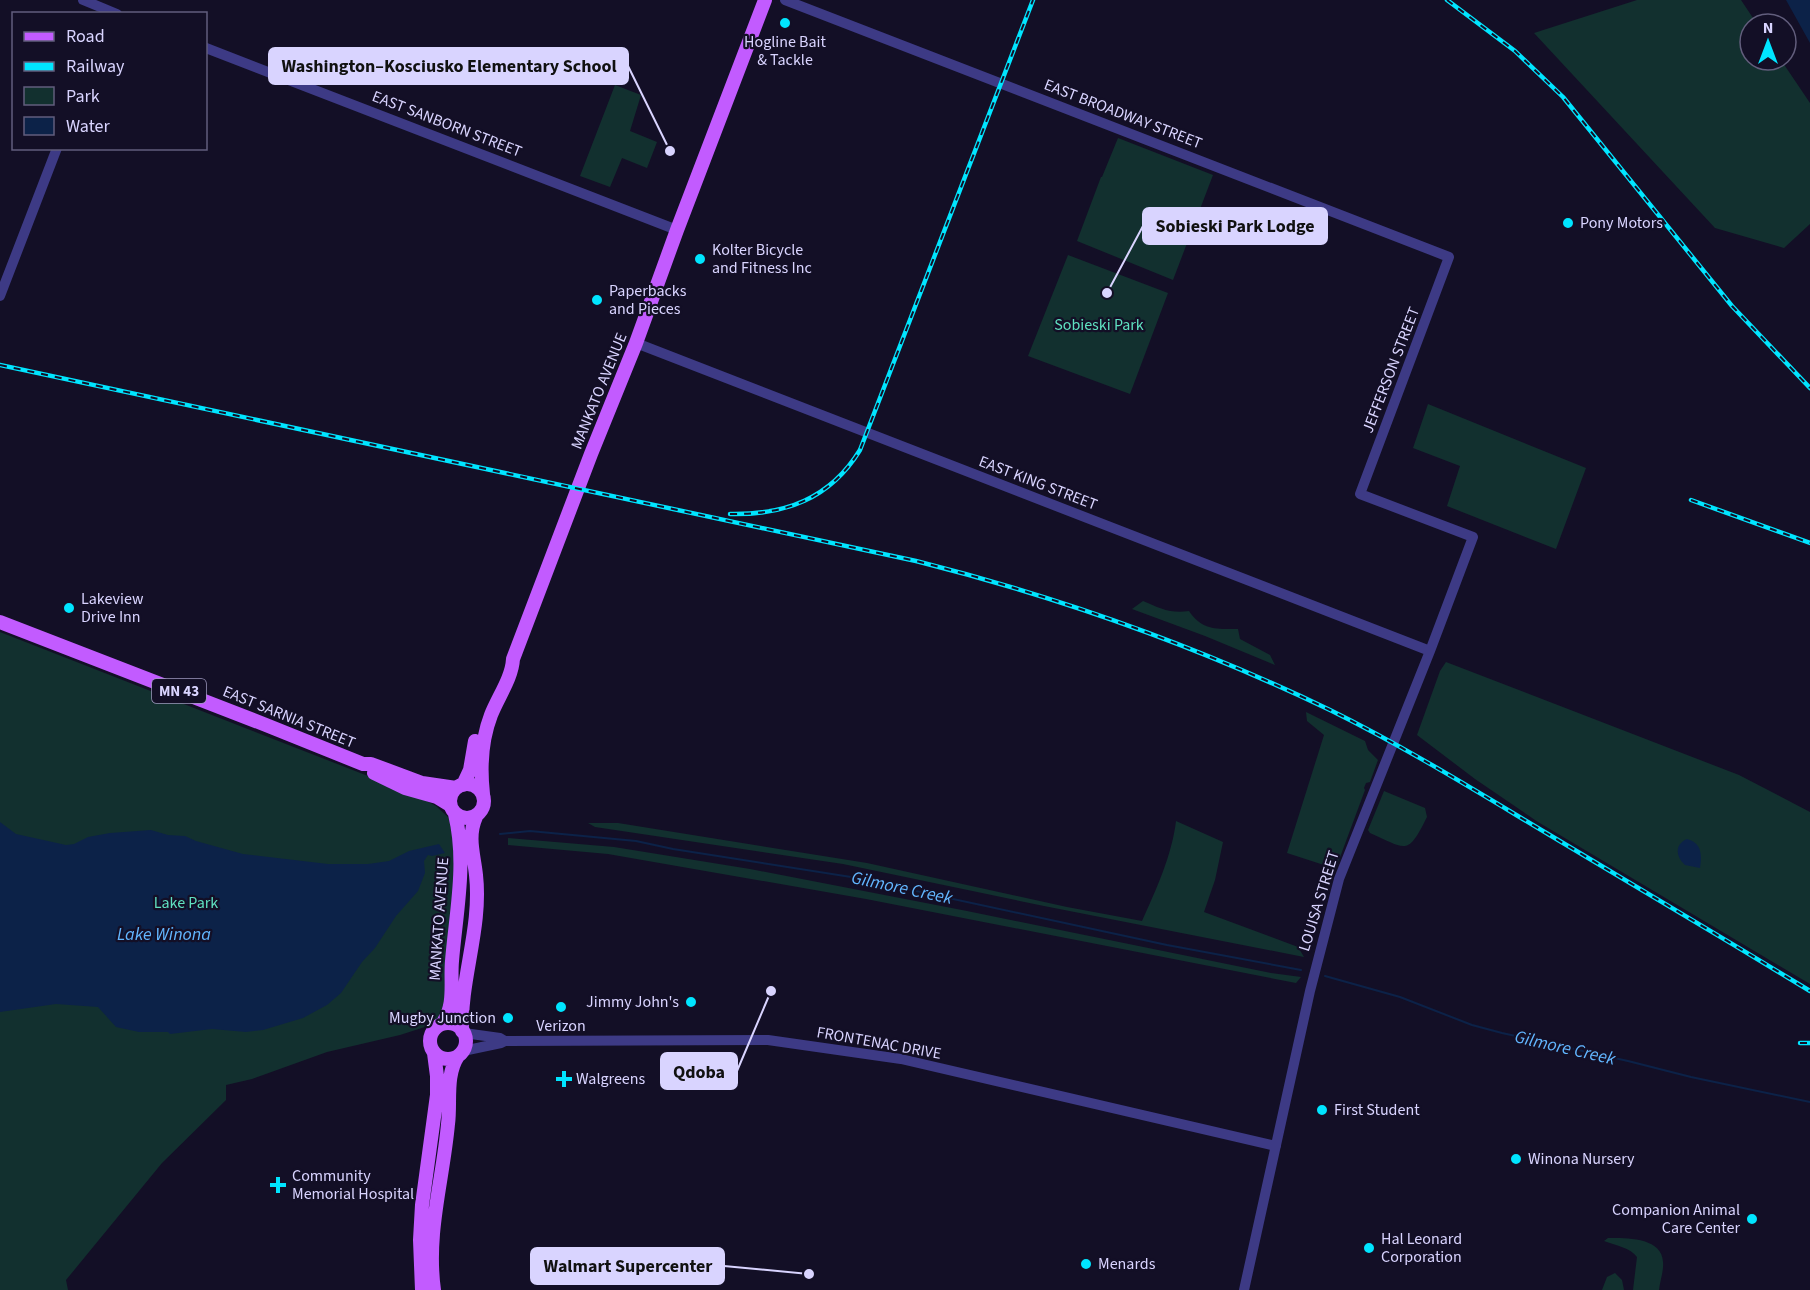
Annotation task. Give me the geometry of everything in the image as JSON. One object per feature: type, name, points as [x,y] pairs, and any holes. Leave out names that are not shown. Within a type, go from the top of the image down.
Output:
[{"type":"main road","name":"MANKATO AVENUE","points":[[434,1290],[431,1238],[448,1126],[450,1076],[465,1041],[463,1032],[464,990],[477,907],[476,877],[470,840],[476,816],[484,806],[481,765],[485,735],[491,714],[512,668],[513,659],[636,343],[765,0]]},
{"type":"main road","name":"EAST SARNIA STREET","points":[[0,622],[363,765],[369,771],[392,782],[437,797],[453,809]]},
{"type":"main road","name":"MANKATO AVENUE","points":[[422,1290],[420,1240],[422,1205],[437,1095],[437,1076],[430,1039],[434,1029],[442,1024],[451,1006],[452,960],[459,901],[460,843],[451,796],[460,787],[470,770],[477,733],[493,686],[507,664],[513,659]]},
{"type":"main road","name":"EAST SARNIA STREET","points":[[363,765],[371,764],[430,784],[460,787]]},
{"type":"main road","name":"MN 43","points":[[460,787],[475,786],[483,794]]},
{"type":"main road","name":"MN 43","points":[[453,809],[465,818],[476,816]]},
{"type":"main road","points":[[442,1024],[453,1024],[463,1032]]},
{"type":"main road","points":[[434,1053],[445,1059],[460,1054]]},
{"type":"street","points":[[83,0],[112,9]]},
{"type":"street","name":"EAST BROADWAY STREET","points":[[785,0],[1449,257]]},
{"type":"street","name":"EAST SANBORN STREET","points":[[207,48],[677,230]]},
{"type":"street","points":[[0,296],[56,150]]},
{"type":"street","name":"JEFFERSON STREET","points":[[1449,257],[1360,494],[1473,537]]},
{"type":"street","name":"EAST KING STREET","points":[[636,343],[1430,651]]},
{"type":"street","name":"LOUISA STREET","points":[[1244,1290],[1316,963],[1339,879],[1473,537]]},
{"type":"street","name":"FRONTENAC DRIVE","points":[[463,1032],[500,1038],[505,1041]]},
{"type":"street","name":"FRONTENAC DRIVE","points":[[460,1054],[505,1041],[768,1040],[901,1059],[1276,1146]]},
{"type":"green space","points":[[1637,0],[1741,0],[1749,12],[1738,12],[1738,72],[1789,72],[1810,103],[1810,224],[1784,248],[1715,228],[1534,33]]},
{"type":"green space","points":[[615,85],[641,95],[630,131],[657,142],[647,168],[622,158],[610,187],[580,176]]},
{"type":"green space","points":[[1118,138],[1213,175],[1173,280],[1077,241]]},
{"type":"green space","name":"Sobieski Park","points":[[1068,255],[1168,293],[1130,394],[1028,356]]},
{"type":"green space","points":[[1428,404],[1586,468],[1556,549],[1447,506],[1460,466],[1413,448]]},
{"type":"green space","points":[[1143,601],[1171,611],[1189,611],[1199,622],[1211,628],[1238,629],[1240,639],[1270,655],[1275,665],[1132,609]]},
{"type":"green space","name":"Lake Park","points":[[0,632],[414,794],[436,806],[448,817],[455,832],[457,861],[444,1010],[439,1018],[431,1025],[400,1035],[327,1052],[252,1079],[226,1085],[226,1100],[162,1163],[66,1280],[68,1290],[0,1290]]},
{"type":"green space","points":[[1446,662],[1739,775],[1810,812],[1810,984],[1538,822],[1475,779],[1417,735],[1440,671]]},
{"type":"green space","points":[[1306,712],[1365,741],[1368,750],[1378,760],[1370,782],[1366,783],[1339,860],[1334,867],[1287,853],[1324,735],[1307,721]]},
{"type":"green space","points":[[1384,791],[1425,808],[1427,817],[1410,844],[1399,846],[1368,830]]},
{"type":"green space","points":[[1176,821],[1223,842],[1215,880],[1204,912],[1298,947],[1304,957],[843,864],[595,827],[588,823],[618,823],[867,863],[1142,921],[1167,859]]},
{"type":"green space","points":[[508,838],[614,847],[750,869],[1271,973],[1301,977],[1296,983],[866,899],[608,854],[508,845]]},
{"type":"green space","points":[[1608,1238],[1642,1241],[1657,1248],[1663,1262],[1659,1290],[1633,1290],[1637,1257],[1627,1249],[1604,1241]]},
{"type":"green space","points":[[1615,1273],[1622,1280],[1624,1290],[1602,1290],[1607,1277]]},
{"type":"water","points":[[1786,0],[1810,0],[1810,43],[1798,22],[1798,12],[1793,12]]},
{"type":"water","name":"Lake Winona","points":[[0,822],[16,834],[66,845],[88,837],[110,833],[151,830],[168,835],[185,836],[243,854],[328,864],[368,864],[389,861],[409,851],[439,844],[445,853],[428,855],[424,861],[425,873],[418,891],[396,916],[341,993],[327,1005],[303,1018],[263,1030],[246,1032],[212,1029],[170,1034],[168,1032],[139,1032],[116,1027],[98,1007],[56,1004],[0,1012]]},
{"type":"water","points":[[1687,839],[1696,843],[1700,850],[1700,868],[1685,865],[1679,858],[1678,847]]},
{"type":"waterway","name":"Gilmore Creek","points":[[500,834],[530,831],[636,841],[851,877],[1167,945],[1301,970]]},
{"type":"waterway","name":"Gilmore Creek","points":[[1325,976],[1400,997],[1472,1025],[1502,1033],[1810,1102]]},
{"type":"railway","points":[[730,514],[769,511],[804,501],[835,481],[860,450],[1033,0]]},
{"type":"railway","points":[[1447,0],[1515,51],[1563,97],[1732,306],[1810,388]]},
{"type":"railway","points":[[0,365],[916,561],[1075,607],[1229,665],[1330,710],[1386,739],[1810,991]]},
{"type":"railway","points":[[1691,500],[1810,543]]},
{"type":"railway","points":[[1800,1043],[1810,1043]]},
{"type":"place","name":"Hogline Bait & Tackle","points":[[785,23]]},
{"type":"place","name":"Washington–Kosciusko Elementary School","points":[[670,151]]},
{"type":"place","name":"Pony Motors","points":[[1568,223]]},
{"type":"place","name":"Kolter Bicycle and Fitness Inc","points":[[700,259]]},
{"type":"place","name":"Sobieski Park Lodge","points":[[1107,293]]},
{"type":"place","name":"Paperbacks and Pieces","points":[[597,300]]},
{"type":"place","name":"Lakeview Drive Inn","points":[[69,608]]},
{"type":"place","name":"Qdoba","points":[[771,991]]},
{"type":"place","name":"Jimmy John's","points":[[691,1002]]},
{"type":"place","name":"Verizon","points":[[561,1007]]},
{"type":"place","name":"Mugby Junction","points":[[508,1018]]},
{"type":"place","name":"Walgreens","points":[[564,1079]]},
{"type":"place","name":"First Student","points":[[1322,1110]]},
{"type":"place","name":"Winona Nursery","points":[[1516,1159]]},
{"type":"place","name":"Community Memorial Hospital","points":[[278,1185]]},
{"type":"place","name":"Companion Animal Care Center","points":[[1752,1219]]},
{"type":"place","name":"Hal Leonard Corporation","points":[[1369,1248]]},
{"type":"place","name":"Menards","points":[[1086,1264]]},
{"type":"place","name":"Walmart Supercenter","points":[[809,1274]]}]
